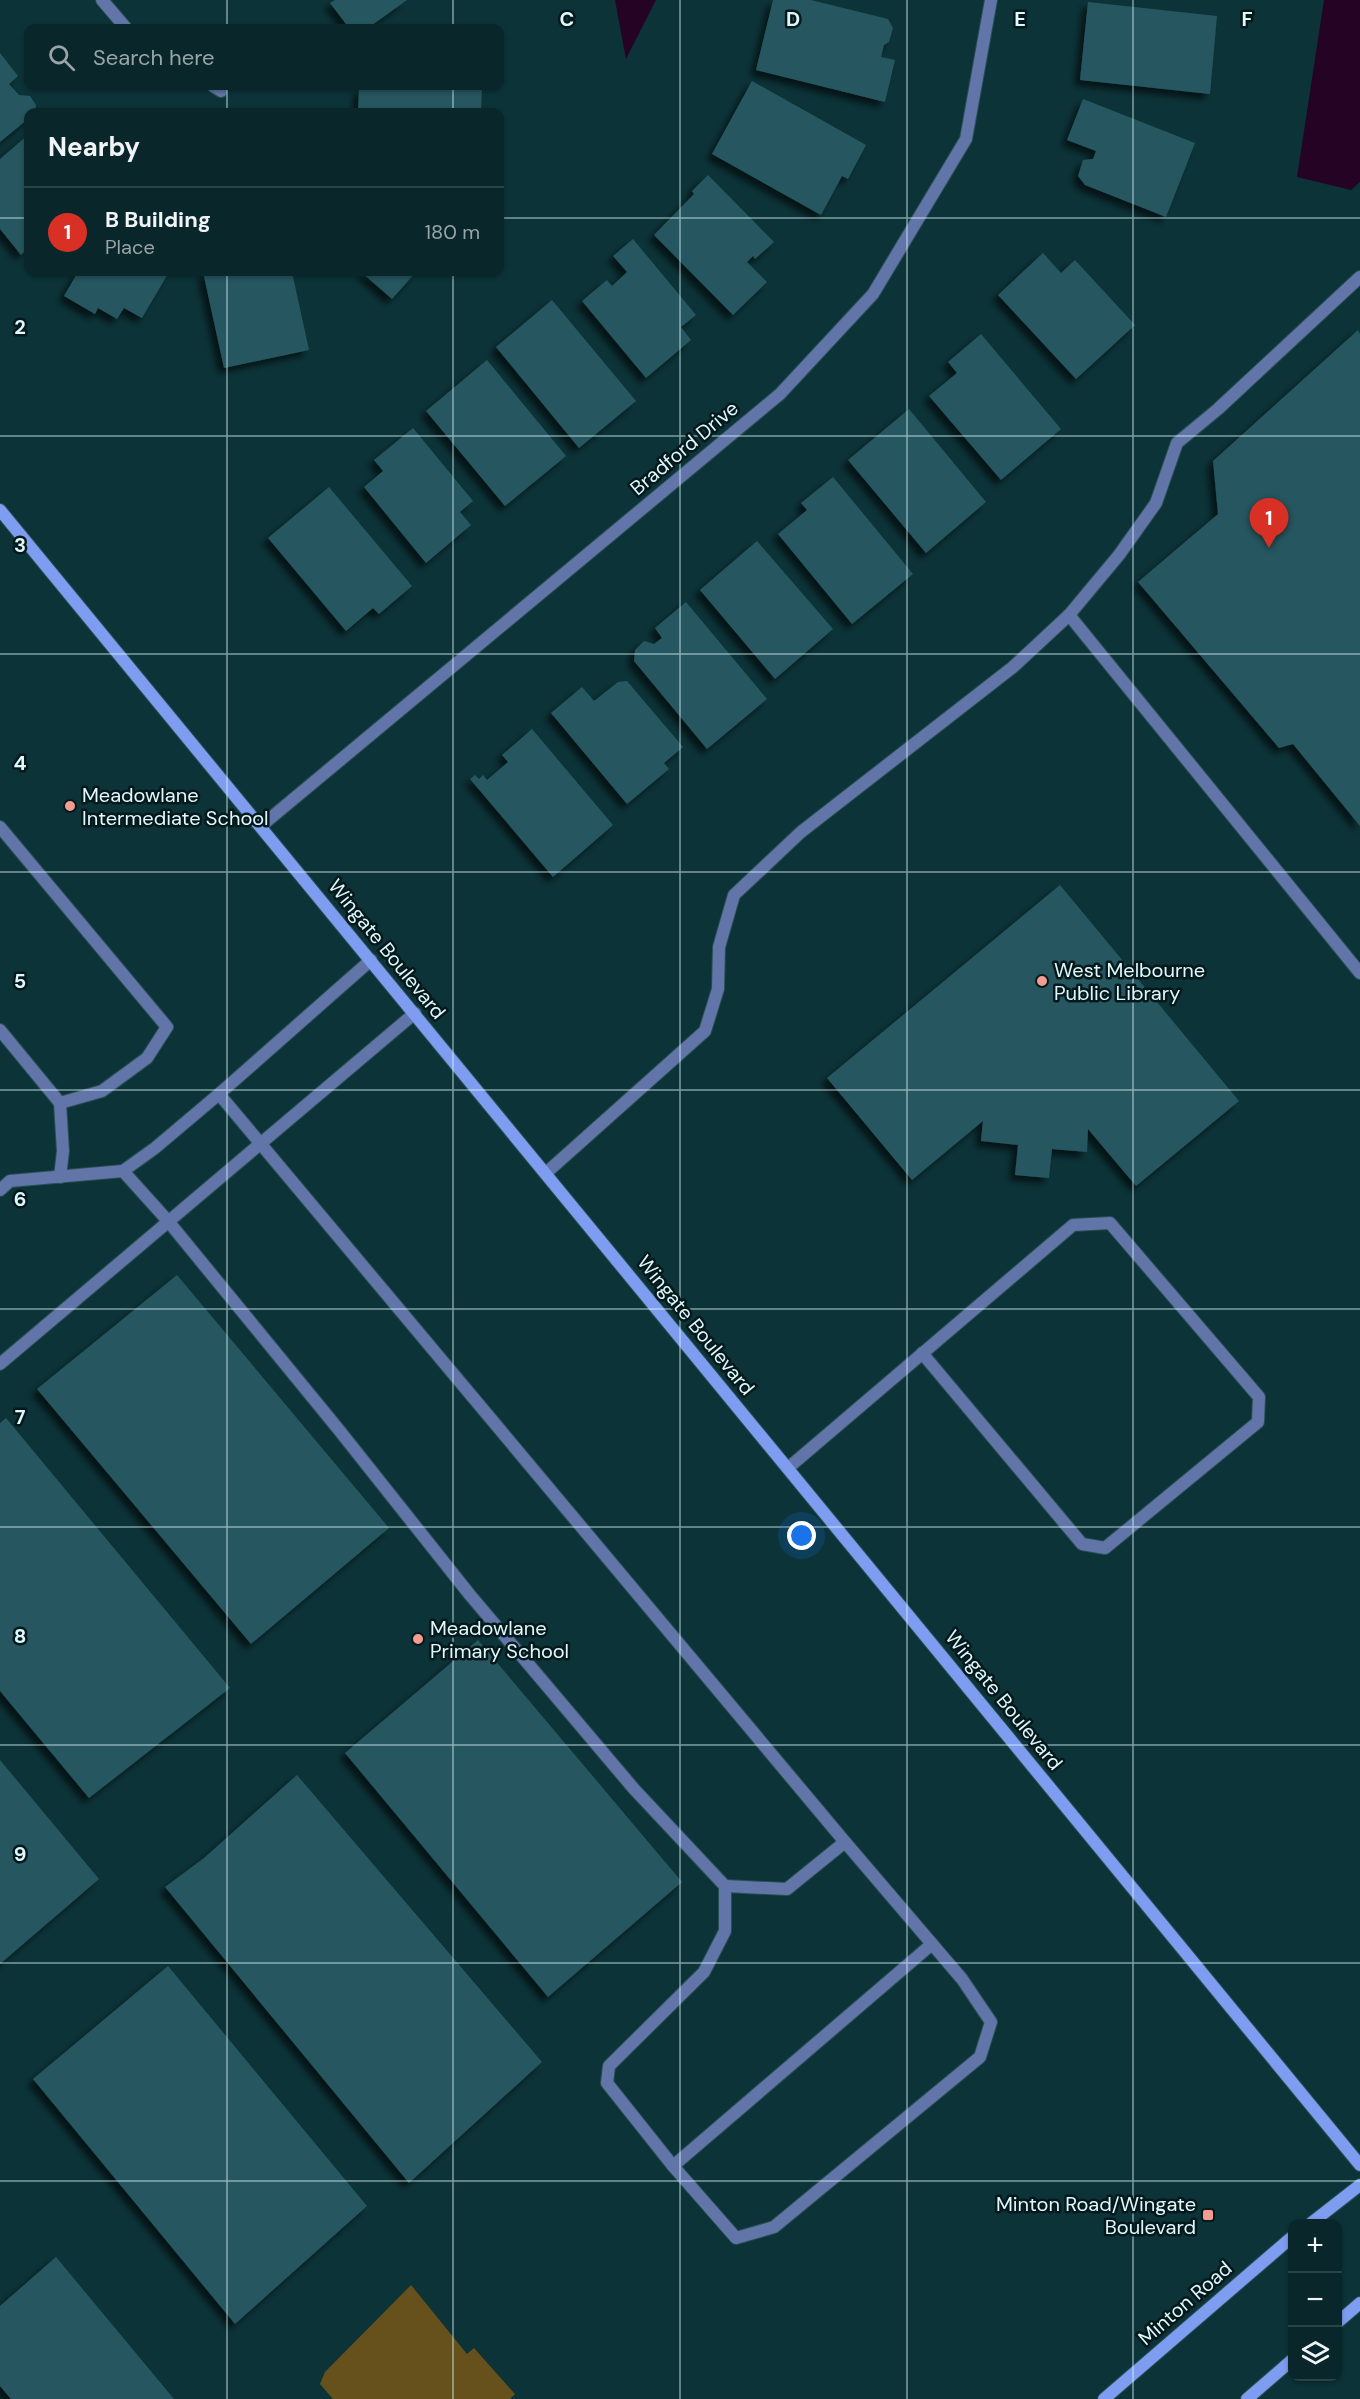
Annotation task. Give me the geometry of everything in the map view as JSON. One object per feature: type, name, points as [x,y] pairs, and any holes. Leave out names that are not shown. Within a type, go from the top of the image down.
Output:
[{"type":"street","points":[[102,0],[123,24]]},
{"type":"street","name":"Bradford Drive","points":[[261,826],[780,394],[873,294],[966,139],[991,0]]},
{"type":"street","points":[[546,1173],[705,1031],[718,989],[719,947],[734,895],[801,832],[1013,667],[1069,615],[1119,555],[1156,503],[1177,443],[1218,409],[1360,277]]},
{"type":"street","name":"Wingate Boulevard","points":[[0,510],[1360,2165]]},
{"type":"street","points":[[1069,615],[1360,973]]},
{"type":"street","points":[[0,827],[167,1027],[147,1058],[102,1091],[60,1103]]},
{"type":"street","points":[[0,1190],[10,1181],[123,1171],[155,1148],[219,1094],[371,960]]},
{"type":"street","points":[[0,1364],[415,1013]]},
{"type":"street","points":[[0,1030],[60,1103],[63,1151],[60,1177]]},
{"type":"street","points":[[123,1171],[168,1221],[470,1595],[634,1789],[725,1886],[725,1931],[704,1972],[609,2066],[607,2083],[673,2166],[736,2238],[774,2227],[980,2057],[991,2022],[962,1979],[219,1094]]},
{"type":"street","points":[[788,1468],[922,1353],[1073,1225],[1110,1223],[1259,1397],[1258,1422],[1105,1548],[1082,1544],[922,1353]]},
{"type":"street","points":[[725,1886],[787,1889],[845,1842]]},
{"type":"street","points":[[673,2166],[932,1944]]},
{"type":"street","points":[[1315,2219],[1360,2186]]},
{"type":"street","name":"Minton Road","points":[[1104,2399],[1288,2241]]},
{"type":"street","points":[[1342,2319],[1360,2303]]},
{"type":"street","points":[[1247,2399],[1288,2364]]},
{"type":"shaded area","points":[[615,0],[656,0],[626,59]]},
{"type":"shaded area","points":[[1324,0],[1360,0],[1360,182],[1351,190],[1297,177]]},
{"type":"shaded area","points":[[411,2285],[467,2354],[474,2348],[515,2394],[510,2399],[333,2399],[320,2384],[325,2372]]},
{"type":"building","points":[[335,0],[407,0],[374,24],[346,24],[330,3]]},
{"type":"building","points":[[773,0],[811,0],[888,19],[893,28],[889,42],[884,45],[881,57],[895,60],[885,102],[756,70]]},
{"type":"building","points":[[1088,2],[1217,16],[1210,94],[1080,80]]},
{"type":"building","points":[[0,53],[18,76],[9,84],[19,95],[30,96],[36,105],[36,108],[24,108],[24,122],[0,142]]},
{"type":"building","points":[[752,81],[866,145],[848,179],[842,176],[821,215],[712,154]]},
{"type":"building","points":[[359,90],[482,90],[481,108],[358,108]]},
{"type":"building","points":[[1083,99],[1195,143],[1166,217],[1085,185],[1078,176],[1083,160],[1093,159],[1096,151],[1067,140]]},
{"type":"building","points":[[24,138],[24,252],[21,255],[0,229],[0,159]]},
{"type":"building","points":[[708,175],[774,242],[755,259],[753,256],[747,262],[767,282],[733,315],[654,235],[694,194],[692,191]]},
{"type":"building","points":[[633,239],[696,315],[681,327],[691,340],[646,378],[582,301],[607,280],[612,286],[627,272],[613,256]]},
{"type":"building","points":[[1043,253],[1061,273],[1075,260],[1135,325],[1076,379],[998,295]]},
{"type":"building","points":[[76,276],[167,276],[142,318],[124,308],[117,319],[98,308],[95,314],[64,296]]},
{"type":"building","points":[[204,276],[293,276],[309,350],[224,368]]},
{"type":"building","points":[[366,276],[412,276],[392,299]]},
{"type":"building","points":[[552,300],[636,401],[579,448],[496,347]]},
{"type":"building","points":[[1358,330],[1360,334],[1360,826],[1293,744],[1279,748],[1138,582],[1218,514],[1213,461]]},
{"type":"building","points":[[981,334],[1061,429],[1001,480],[929,396],[957,373],[948,362]]},
{"type":"building","points":[[487,360],[566,456],[505,506],[426,411]]},
{"type":"building","points":[[909,409],[986,502],[926,553],[848,460]]},
{"type":"building","points":[[413,428],[473,501],[460,512],[471,525],[426,563],[364,487],[383,471],[374,460]]},
{"type":"building","points":[[833,477],[913,574],[852,624],[778,534],[807,510],[801,503]]},
{"type":"building","points":[[329,487],[412,586],[379,614],[373,608],[346,631],[268,538]]},
{"type":"building","points":[[757,541],[833,629],[775,679],[700,590]]},
{"type":"building","points":[[686,602],[767,699],[707,749],[634,661],[635,650],[644,641],[654,644],[662,638],[655,628]]},
{"type":"building","points":[[627,681],[683,747],[664,763],[669,769],[627,804],[551,713],[582,687],[594,701],[618,682]]},
{"type":"building","points":[[532,729],[613,825],[553,877],[470,779],[475,775],[479,779],[483,775],[487,780],[508,762],[502,755]]},
{"type":"building","name":"West Melbourne Public Library","points":[[1060,885],[1239,1101],[1136,1186],[1088,1129],[1087,1152],[1052,1149],[1049,1178],[1015,1175],[1018,1145],[981,1141],[983,1121],[912,1180],[827,1078]]},
{"type":"building","points":[[177,1275],[389,1528],[251,1644],[37,1389]]},
{"type":"building","points":[[6,1418],[230,1688],[89,1798],[0,1691],[0,1423]]},
{"type":"building","points":[[478,1640],[682,1882],[548,1997],[345,1753]]},
{"type":"building","points":[[0,1760],[99,1879],[0,1964]]},
{"type":"building","points":[[297,1775],[542,2062],[409,2183],[165,1887],[204,1858]]},
{"type":"building","points":[[168,1966],[367,2206],[235,2324],[33,2079]]},
{"type":"building","points":[[56,2257],[174,2399],[11,2399],[0,2386],[0,2306]]},
{"type":"place","name":"B Building","points":[[1269,548]]},
{"type":"place","name":"Meadowlane Intermediate School","points":[[70,806]]},
{"type":"place","name":"West Melbourne Public Library","points":[[1042,981]]},
{"type":"place","name":"Meadowlane Primary School","points":[[418,1639]]},
{"type":"place","name":"Minton Road/Wingate Boulevard","points":[[1208,2215]]}]
